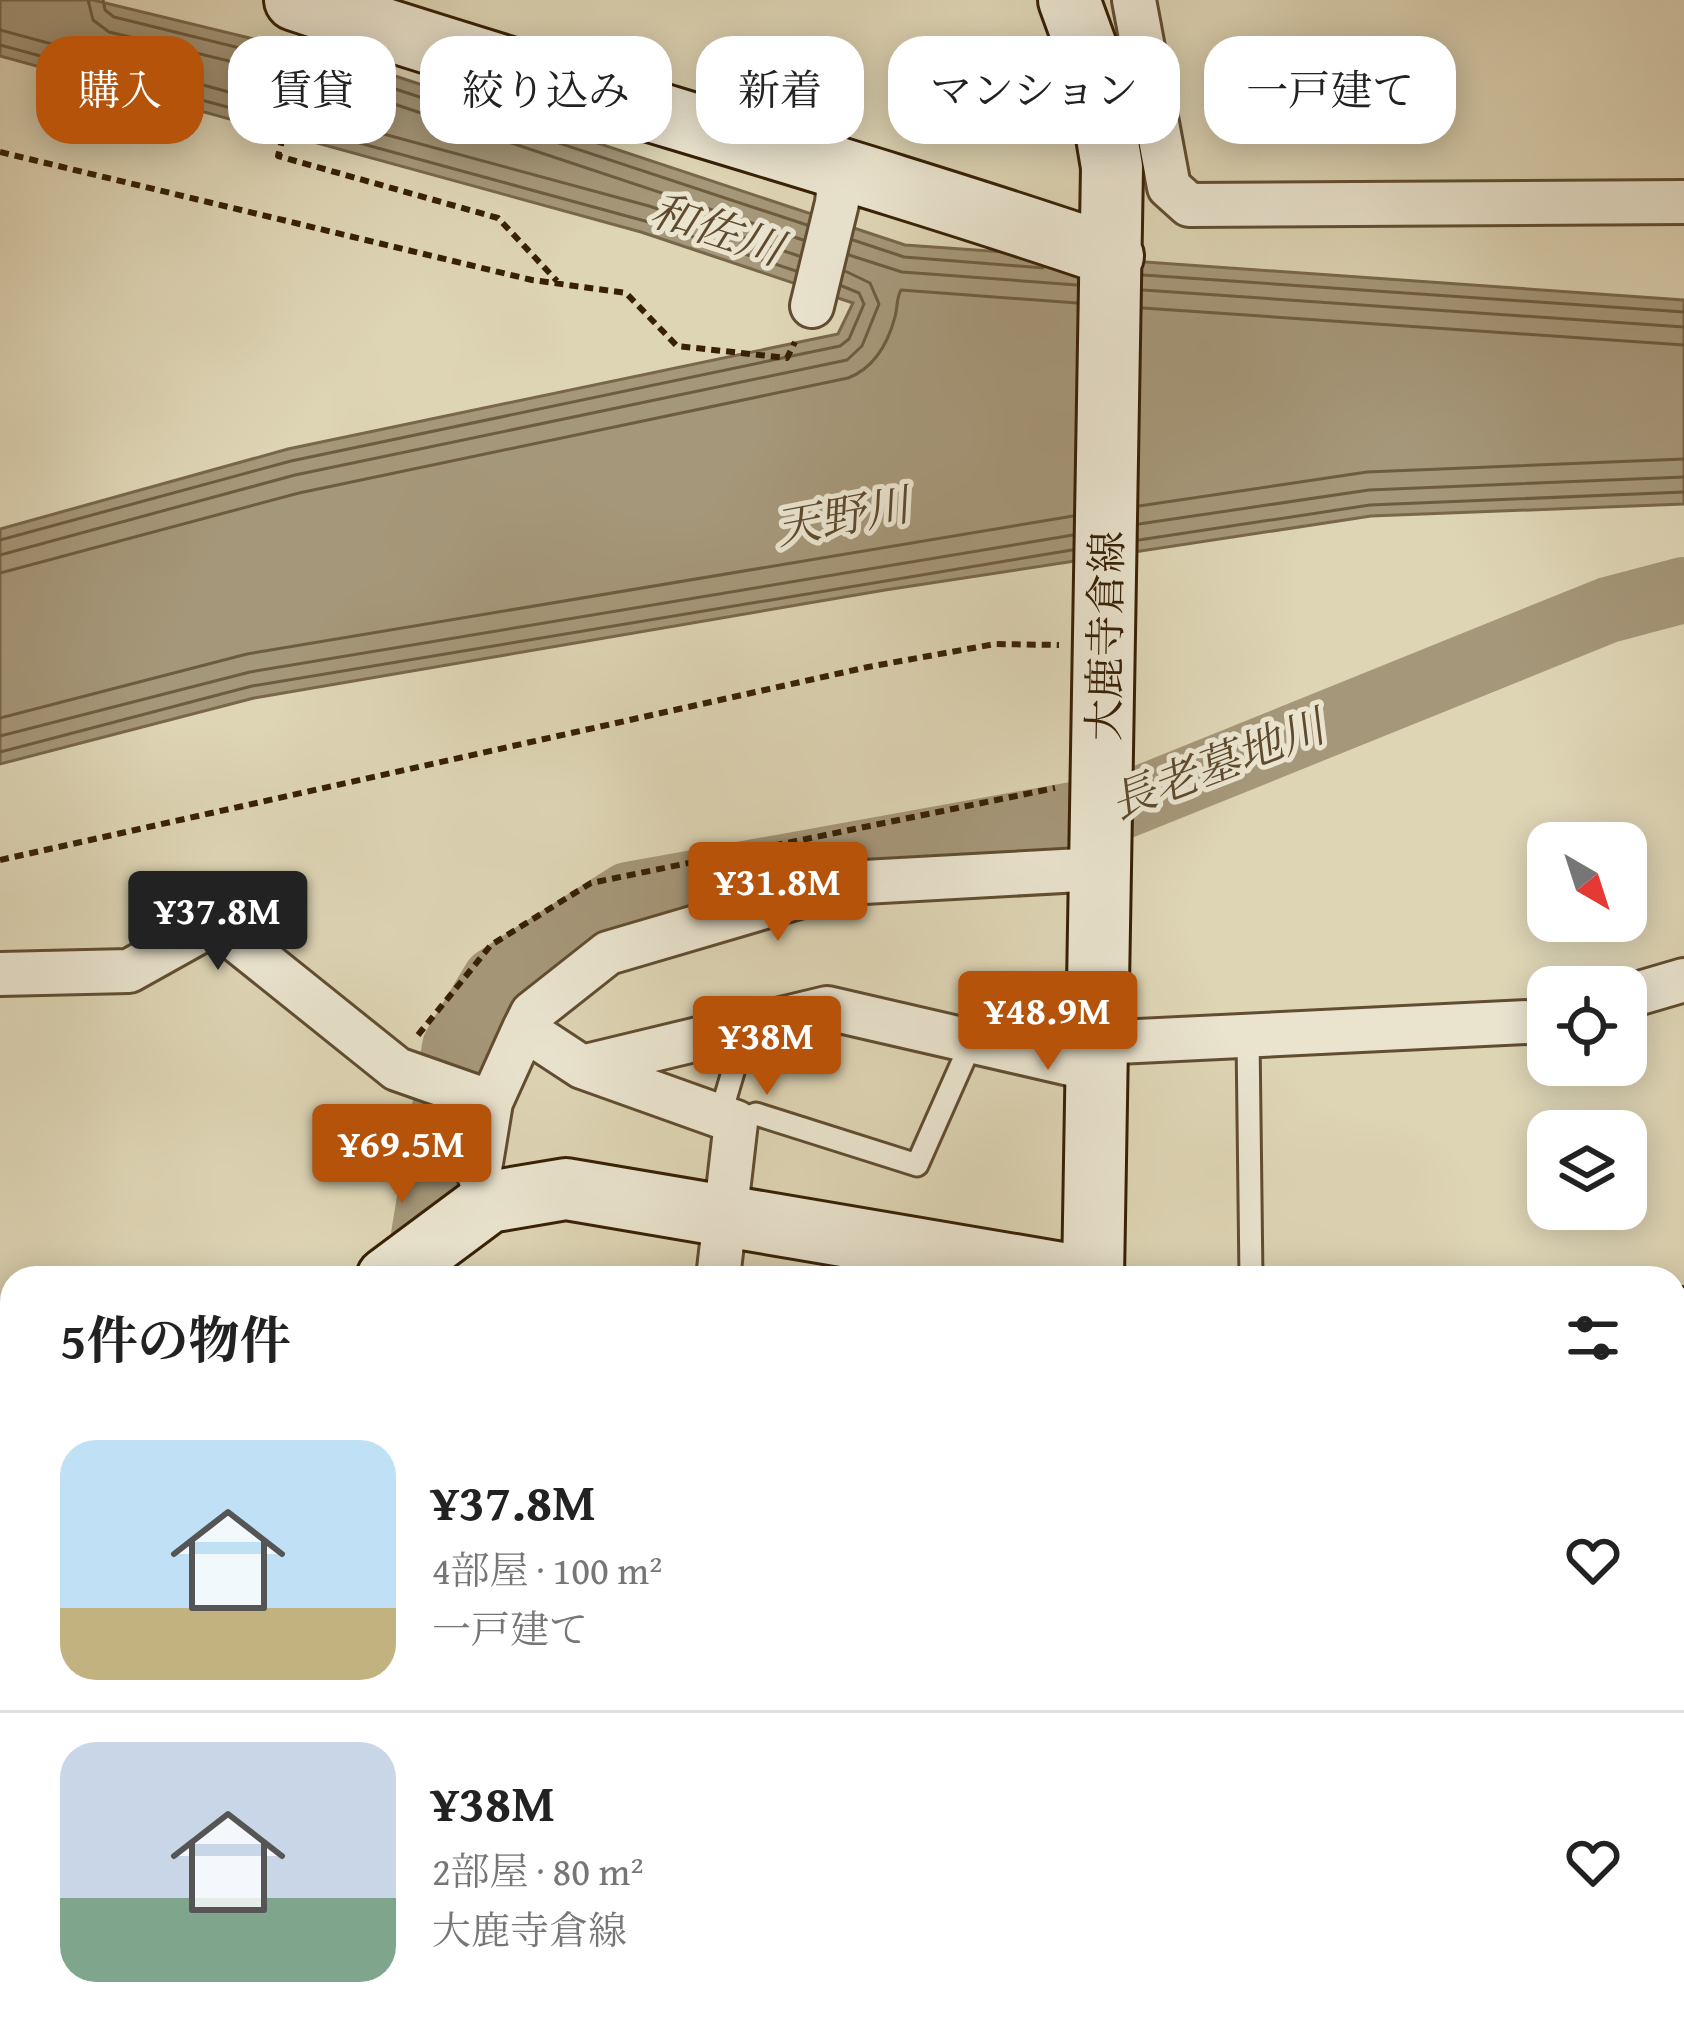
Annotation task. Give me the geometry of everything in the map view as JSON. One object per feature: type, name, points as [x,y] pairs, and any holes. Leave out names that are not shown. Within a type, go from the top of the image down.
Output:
[{"type":"main road","name":"大鹿寺倉線","points":[[1069,0],[1097,77],[1112,167],[1092,1266]]},
{"type":"main road","points":[[303,16],[470,58],[838,185],[1113,269]]},
{"type":"main road","name":"大鹿寺倉線","points":[[403,1266],[480,1208],[566,1189],[1021,1266]]},
{"type":"street","points":[[1134,0],[1169,187],[1189,205],[1684,202]]},
{"type":"street","points":[[812,306],[838,185]]},
{"type":"street","points":[[480,1208],[486,1100],[532,1013],[608,953],[847,883],[1099,869]]},
{"type":"street","points":[[0,974],[129,971],[215,923],[397,1069],[486,1100]]},
{"type":"street","points":[[1647,991],[1684,980]]},
{"type":"street","points":[[582,1067],[827,1008],[972,1041],[1097,1057],[1248,1036],[1527,1022]]},
{"type":"street","points":[[524,1029],[582,1067],[728,1119],[719,1266]]},
{"type":"lane","points":[[746,1027],[728,1119],[756,1114],[917,1166],[972,1041]]},
{"type":"lane","points":[[1248,1036],[1251,1266]]},
{"type":"path","points":[[303,16],[278,156],[498,218],[560,284]]},
{"type":"path","points":[[0,152],[560,284],[626,293],[676,346],[787,358],[812,306]]},
{"type":"path","points":[[0,860],[868,667],[995,644],[1105,644]]},
{"type":"water","points":[[0,0],[93,0],[241,36],[228,36],[228,119],[204,112],[204,36],[36,36],[36,66],[0,56]]},
{"type":"water","points":[[396,76],[420,84],[420,144],[600,144],[905,245],[1684,300],[1684,504],[1371,516],[885,590],[254,698],[0,764],[0,529],[288,449],[838,334],[853,303],[641,232],[320,144],[396,144]]},
{"type":"waterway","name":"長老墓地川","points":[[419,1266],[455,1047],[495,980],[628,895],[1123,806],[1608,610],[1684,590]]},
{"type":"water label","name":"和佐川","points":[[717,229]]},
{"type":"water label","name":"天野川","points":[[842,516]]}]
